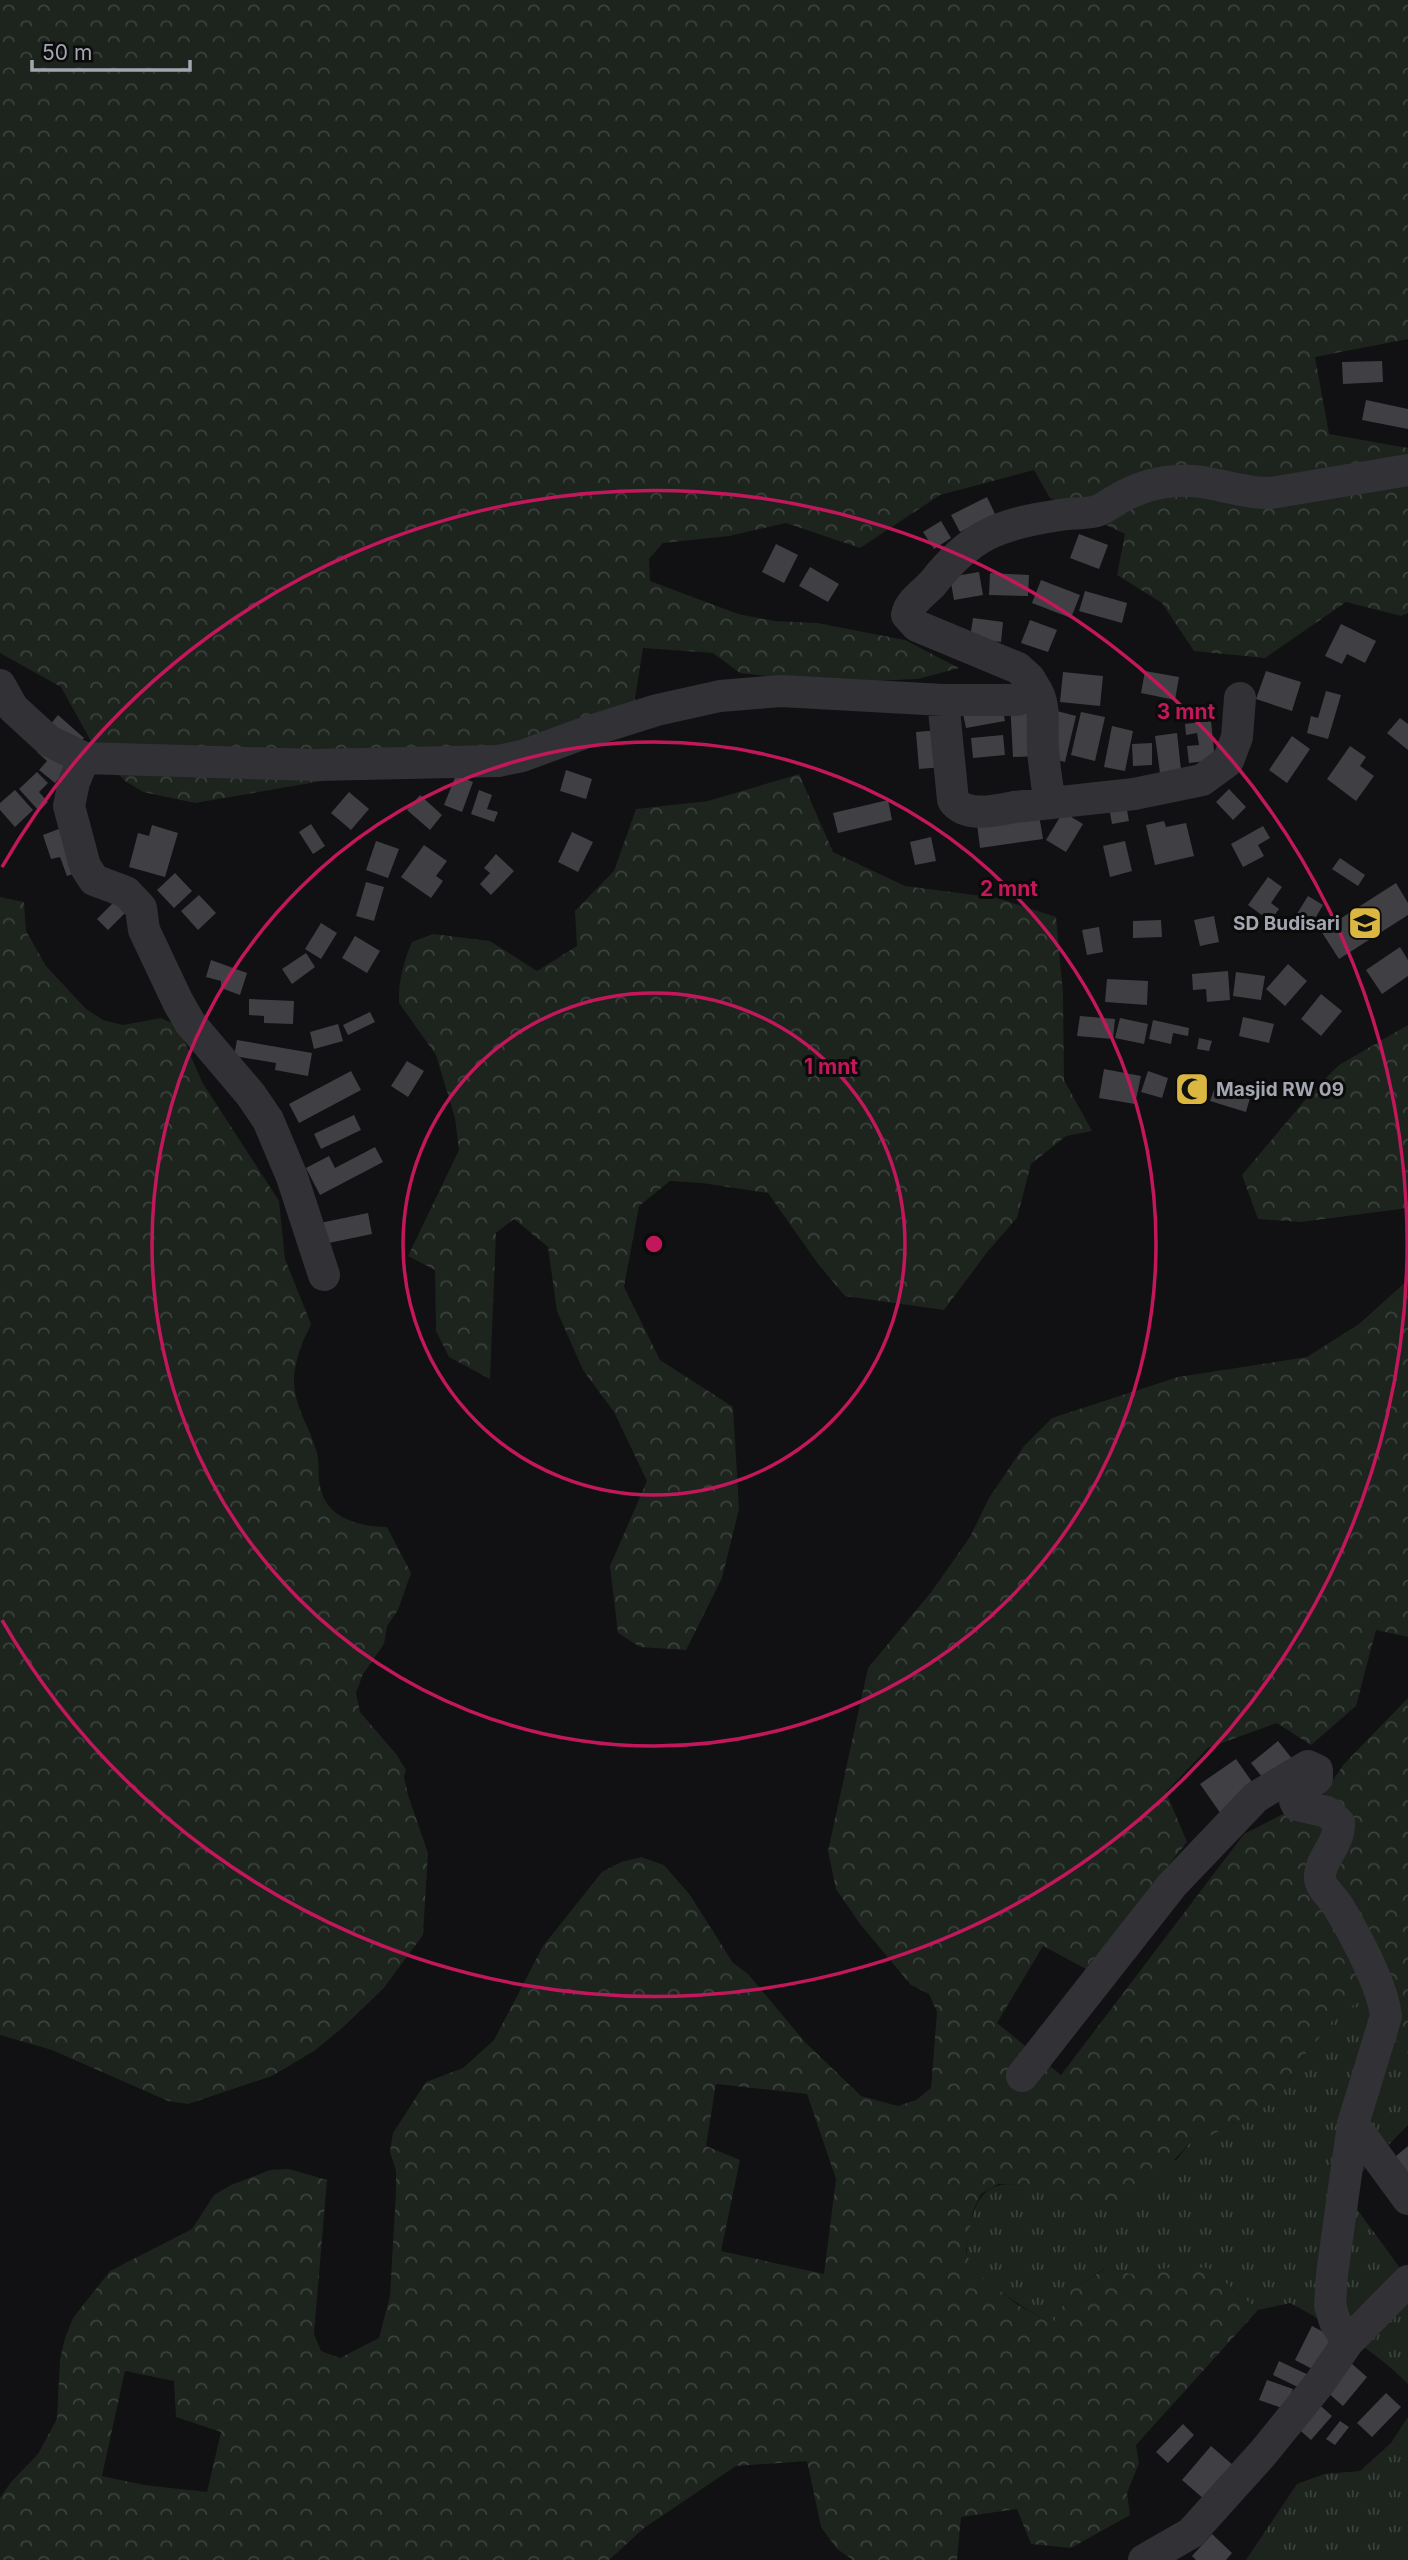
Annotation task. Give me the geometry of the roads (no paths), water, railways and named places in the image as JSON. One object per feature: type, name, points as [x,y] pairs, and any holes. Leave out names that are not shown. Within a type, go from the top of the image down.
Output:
[{"type":"street","points":[[1050,803],[1042,746],[1042,708],[1039,695],[1029,677],[1018,668],[917,626],[907,615],[908,608],[932,584],[943,568],[974,540],[1011,524],[1101,509],[1148,485],[1178,481],[1202,482],[1271,493],[1408,470]]},
{"type":"street","points":[[0,685],[13,708],[49,741],[84,758],[317,765],[498,761],[522,756],[657,710],[720,696],[781,691],[943,700],[1017,700],[1028,696],[1035,688]]},
{"type":"street","points":[[943,700],[953,800],[958,808],[966,811],[996,811],[1134,794],[1202,780],[1228,761],[1237,737],[1240,698]]},
{"type":"street","points":[[84,758],[74,782],[69,806],[85,866],[94,880],[126,892],[141,908],[144,930],[166,980],[190,1023],[251,1095],[268,1120],[292,1177],[324,1275]]},
{"type":"street","points":[[1022,2076],[1172,1885],[1256,1797],[1308,1766],[1317,1770],[1317,1778],[1298,1792],[1295,1801],[1297,1805],[1327,1812],[1339,1823],[1338,1838],[1320,1878],[1367,1959],[1386,2015],[1353,2124],[1336,2239],[1330,2305],[1335,2322],[1348,2342]]},
{"type":"street","points":[[1353,2124],[1408,2199]]},
{"type":"street","points":[[1144,2560],[1191,2533],[1320,2384],[1348,2342],[1408,2281]]},
{"type":"place","name":"SD Budisari","points":[[1365,923]]},
{"type":"place","name":"Masjid RW 09","points":[[1192,1089]]}]
